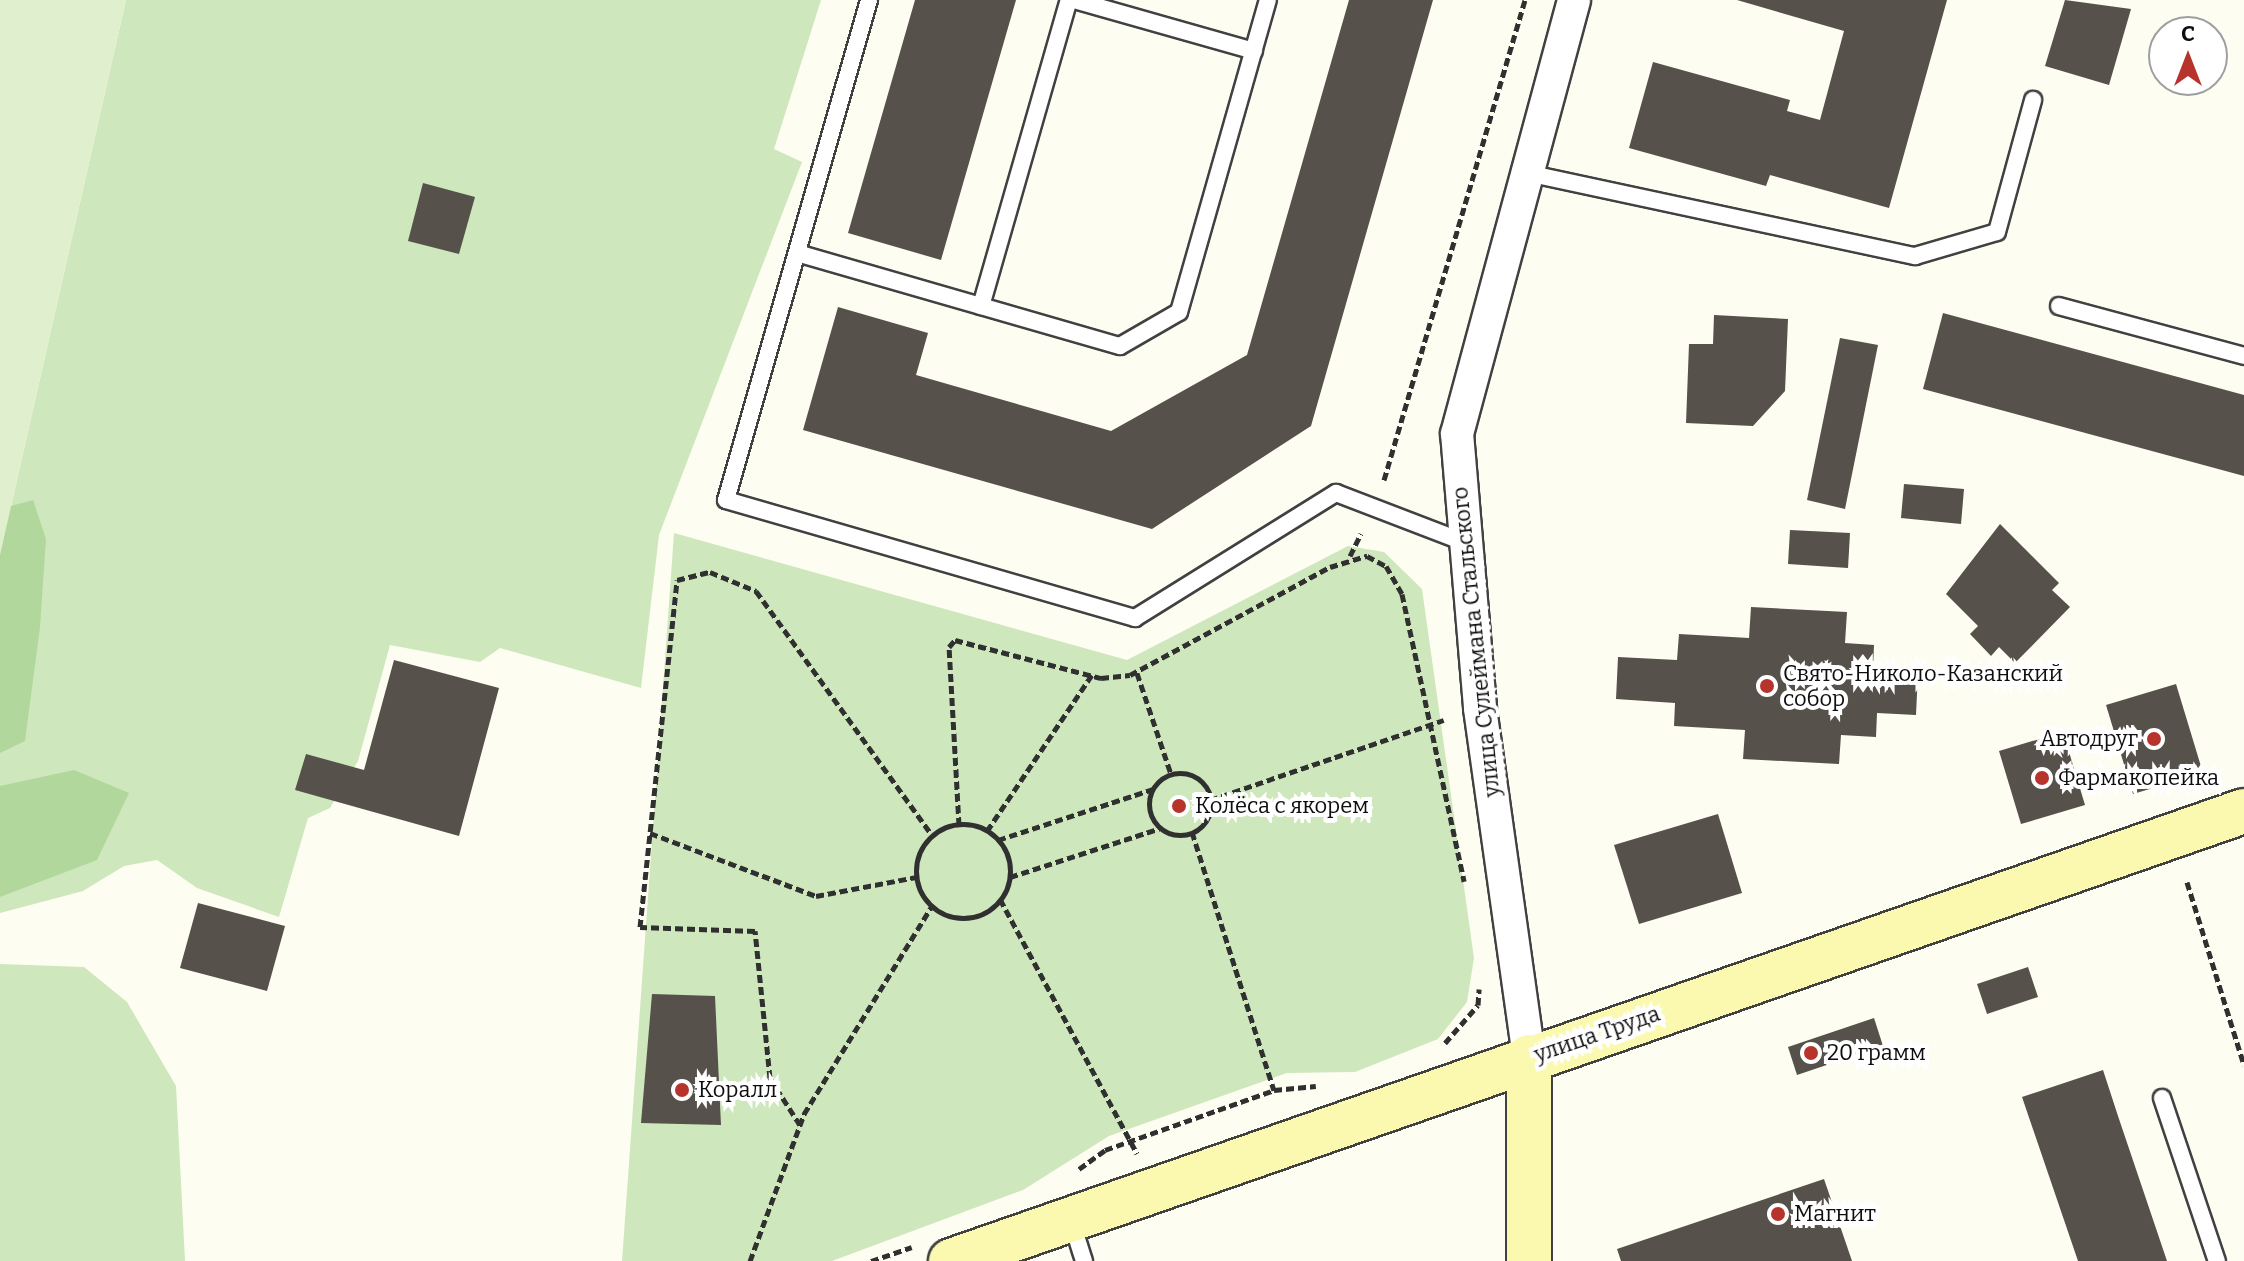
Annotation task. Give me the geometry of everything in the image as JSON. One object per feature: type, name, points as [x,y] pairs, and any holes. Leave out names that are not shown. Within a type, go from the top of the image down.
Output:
[{"type":"main road","name":"улица Труда","points":[[939,1251],[1070,1219],[2244,811]]},
{"type":"main road","points":[[1529,1057],[1529,1261]]},
{"type":"street","name":"улица Сулеймана Стальского","points":[[1529,1057],[1480,707],[1461,541],[1457,434],[1574,0]]},
{"type":"lane","points":[[869,0],[726,500],[1135,618],[1336,493],[1461,541]]},
{"type":"lane","points":[[981,306],[1071,0],[1254,51]]},
{"type":"lane","points":[[797,253],[1120,346],[1179,312],[1268,0]]},
{"type":"lane","points":[[1527,173],[1915,256],[1997,232],[2033,100]]},
{"type":"lane","points":[[2059,306],[2244,356]]},
{"type":"lane","points":[[2162,1098],[2217,1261]]},
{"type":"lane","points":[[1070,1219],[1084,1261]]},
{"type":"path","points":[[959,825],[949,647],[955,640],[1092,675],[1137,673],[1349,557],[1373,507],[1525,0]]},
{"type":"path","points":[[1349,557],[1386,566],[1402,594],[1433,724],[1466,893]]},
{"type":"path","points":[[800,1125],[770,1078],[755,931],[640,927],[677,580],[690,571],[742,581],[756,591],[933,836]]},
{"type":"path","points":[[1137,673],[1171,774]]},
{"type":"path","points":[[987,831],[1092,675]]},
{"type":"path","points":[[1210,800],[1480,707]]},
{"type":"path","points":[[998,840],[1153,789],[1171,774],[1199,779],[1210,800],[1204,823],[1192,832],[1161,828],[1010,877]]},
{"type":"path","points":[[1153,789],[1149,806],[1161,828]]},
{"type":"path","points":[[959,825],[987,831],[998,840],[1010,877],[1000,899],[966,918],[932,906],[917,877],[919,853],[933,836],[959,825]]},
{"type":"path","points":[[1192,832],[1274,1090]]},
{"type":"path","points":[[650,833],[816,896],[917,877]]},
{"type":"path","points":[[2187,882],[2244,1065]]},
{"type":"path","points":[[1000,899],[1157,1189]]},
{"type":"path","points":[[750,1261],[800,1125],[932,906]]},
{"type":"path","points":[[1435,1052],[1478,1005],[1480,982]]},
{"type":"path","points":[[1071,1175],[1131,1141],[1274,1090],[1334,1085]]},
{"type":"path","points":[[871,1261],[939,1251]]},
{"type":"green space","points":[[0,0],[126,0],[0,555]]},
{"type":"green space","points":[[126,0],[821,0],[774,149],[802,162],[659,535],[641,688],[500,648],[480,662],[390,645],[358,761],[330,808],[308,818],[279,917],[197,888],[157,860],[124,866],[83,891],[0,913],[0,555]]},
{"type":"green space","points":[[33,500],[46,539],[40,627],[25,741],[0,753],[0,509]]},
{"type":"green space","points":[[674,533],[1127,660],[1348,546],[1384,552],[1422,589],[1474,958],[1467,1002],[1438,1039],[1355,1072],[1287,1073],[1109,1136],[1023,1190],[832,1261],[622,1261]]},
{"type":"green space","points":[[74,770],[129,793],[97,860],[0,897],[0,786]]},
{"type":"green space","points":[[0,964],[84,967],[127,1002],[176,1086],[185,1261],[0,1261]]},
{"type":"building","points":[[915,0],[1016,0],[941,260],[848,233]]},
{"type":"building","points":[[1349,0],[1433,0],[1311,426],[1152,529],[803,430],[838,307],[928,333],[916,375],[1111,431],[1247,355]]},
{"type":"building","points":[[1737,0],[1947,0],[1889,208],[1770,175],[1766,186],[1629,148],[1653,62],[1790,100],[1787,111],[1820,120],[1844,31]]},
{"type":"building","points":[[2065,0],[2131,9],[2109,85],[2045,66]]},
{"type":"building","points":[[423,183],[475,197],[459,254],[408,241]]},
{"type":"building","points":[[1943,313],[2244,395],[2244,476],[1923,389]]},
{"type":"building","points":[[1714,315],[1788,319],[1785,391],[1753,426],[1686,423],[1689,344],[1713,344]]},
{"type":"building","points":[[1840,338],[1878,345],[1845,509],[1807,500]]},
{"type":"building","points":[[1904,484],[1964,489],[1961,524],[1901,518]]},
{"type":"building","points":[[2000,524],[2059,583],[2052,590],[2070,607],[2015,663],[1999,647],[1991,656],[1970,634],[1978,626],[1946,594]]},
{"type":"building","points":[[1790,530],[1850,533],[1848,568],[1788,564]]},
{"type":"building","name":"Свято-Николо-Казанский собор","points":[[1751,607],[1847,612],[1845,643],[1874,645],[1873,669],[1918,672],[1916,715],[1877,713],[1876,737],[1841,735],[1839,764],[1743,759],[1745,730],[1674,726],[1675,703],[1616,699],[1618,657],[1677,660],[1679,634],[1749,638]]},
{"type":"building","points":[[394,660],[499,688],[459,836],[295,790],[306,754],[364,770]]},
{"type":"building","name":"Автодруг","points":[[2176,684],[2203,773],[2133,794],[2106,705]]},
{"type":"building","name":"Фармакопейка","points":[[2063,732],[2085,805],[2021,824],[1999,751]]},
{"type":"building","points":[[1718,814],[1742,893],[1639,924],[1614,845]]},
{"type":"building","points":[[198,903],[285,926],[267,991],[180,968]]},
{"type":"building","points":[[2028,967],[2038,997],[1987,1014],[1977,984]]},
{"type":"building","points":[[652,994],[715,996],[721,1125],[641,1123]]},
{"type":"building","points":[[1874,1018],[1883,1046],[1797,1075],[1788,1047]]},
{"type":"building","points":[[2103,1070],[2167,1261],[2078,1261],[2022,1097]]},
{"type":"building","name":"Магнит","points":[[1824,1179],[1852,1261],[1621,1261],[1617,1249]]},
{"type":"place","name":"Свято-Николо-Казанский собор","points":[[1767,686]]},
{"type":"place","name":"Автодруг","points":[[2154,739]]},
{"type":"place","name":"Фармакопейка","points":[[2042,778]]},
{"type":"place","name":"Колёса с якорем","points":[[1179,806]]},
{"type":"place","name":"20 грамм","points":[[1811,1053]]},
{"type":"place","name":"Коралл","points":[[682,1090]]},
{"type":"place","name":"Магнит","points":[[1778,1214]]}]
